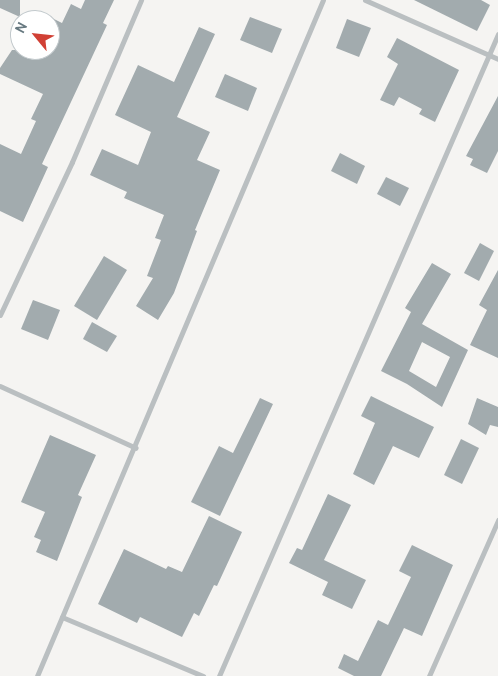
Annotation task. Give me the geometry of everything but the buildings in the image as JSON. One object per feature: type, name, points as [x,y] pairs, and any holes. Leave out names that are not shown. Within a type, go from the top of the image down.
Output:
[{"type":"street","points":[[0,315],[72,162],[141,0]]},
{"type":"street","points":[[37,676],[136,448],[323,0]]},
{"type":"street","points":[[366,0],[498,59]]},
{"type":"street","points":[[219,676],[498,34]]},
{"type":"street","points":[[0,386],[136,448]]},
{"type":"street","points":[[430,676],[498,520]]},
{"type":"street","points":[[62,617],[203,676]]}]
